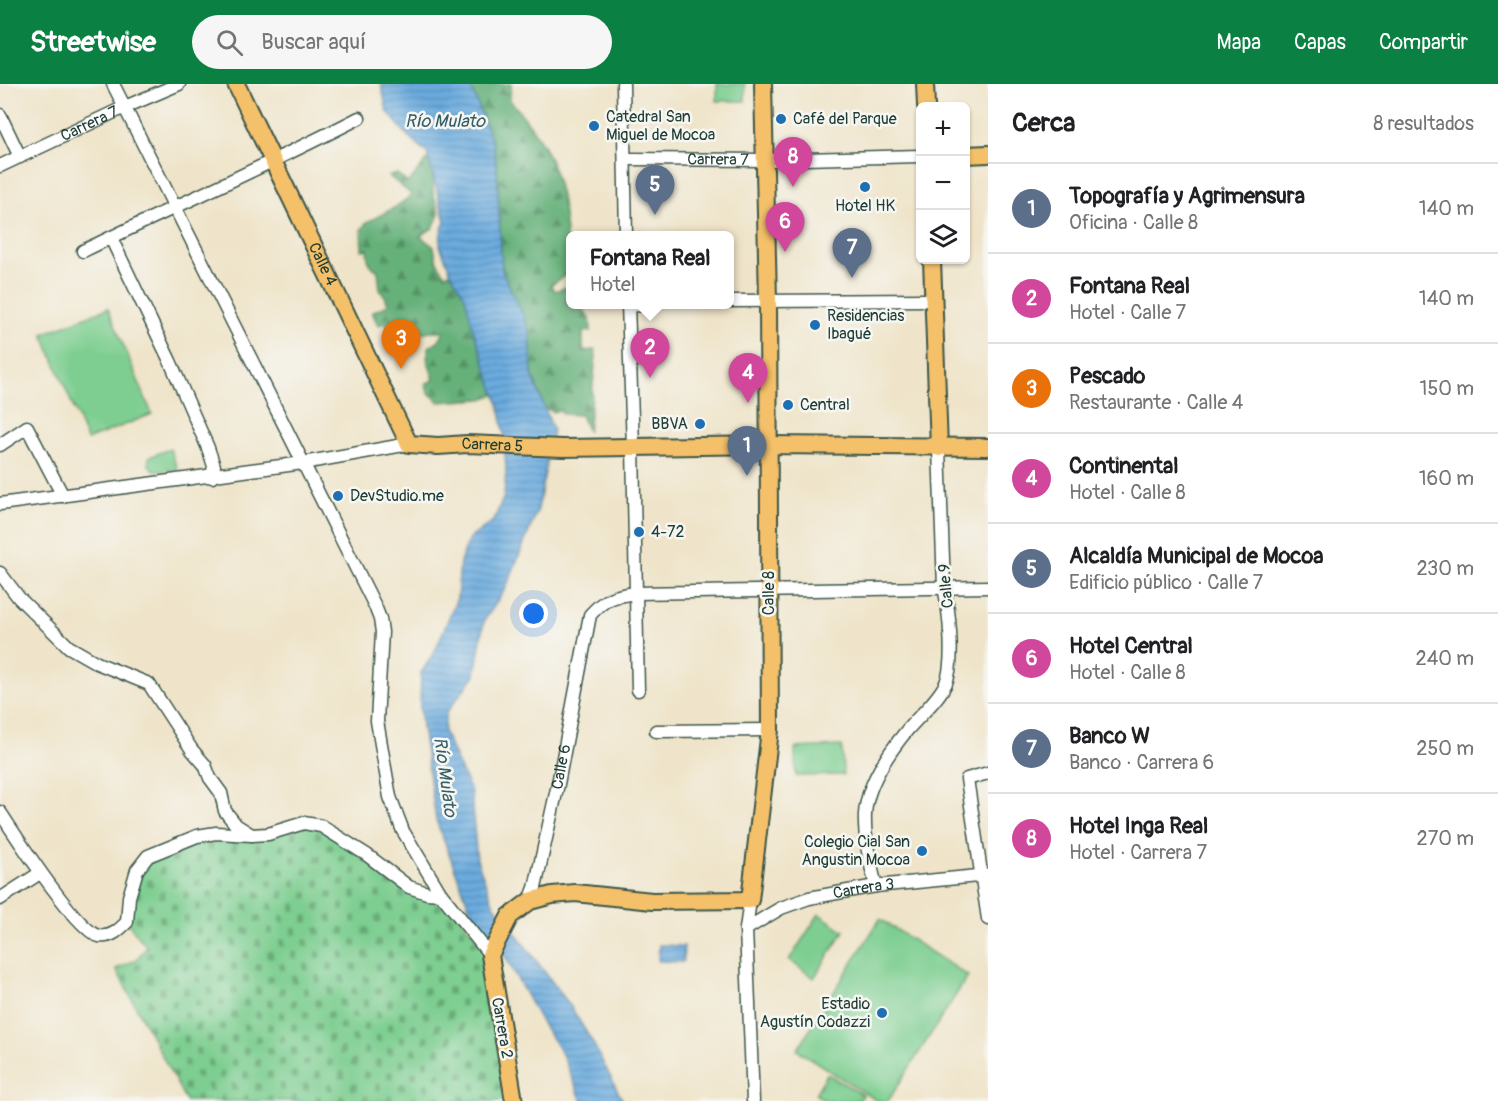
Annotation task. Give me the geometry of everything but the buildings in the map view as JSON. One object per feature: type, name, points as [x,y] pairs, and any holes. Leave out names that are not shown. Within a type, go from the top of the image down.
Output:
[{"type":"main road","name":"Calle 4","points":[[236,84],[408,444]]},
{"type":"main road","name":"Calle 8","points":[[750,900],[770,729],[768,300],[763,84]]},
{"type":"main road","points":[[925,84],[926,102]]},
{"type":"main road","points":[[970,155],[988,154]]},
{"type":"main road","name":"Calle 9","points":[[932,264],[939,448]]},
{"type":"main road","name":"Carrera 5","points":[[408,444],[563,448],[769,445],[988,447]]},
{"type":"main road","points":[[490,952],[510,916],[530,901],[552,895],[574,893],[652,901],[750,900]]},
{"type":"main road","name":"Carrera 2","points":[[490,952],[514,1101]]},
{"type":"street","points":[[113,84],[176,206],[380,619],[382,632],[377,721],[390,797],[403,831],[441,894],[490,952]]},
{"type":"street","name":"Carrera 7","points":[[0,166],[179,84]]},
{"type":"street","points":[[623,84],[626,231]]},
{"type":"street","points":[[0,115],[20,157]]},
{"type":"street","points":[[83,252],[176,206],[274,162],[359,118]]},
{"type":"street","name":"Carrera 7","points":[[625,159],[765,160],[916,156]]},
{"type":"street","points":[[111,238],[208,448],[213,466],[212,477]]},
{"type":"street","points":[[734,301],[933,300]]},
{"type":"street","points":[[628,309],[638,690]]},
{"type":"street","points":[[0,444],[27,427],[63,496]]},
{"type":"street","name":"Carrera 5","points":[[0,504],[303,464],[408,444]]},
{"type":"street","name":"Calle 9","points":[[876,886],[868,852],[865,813],[870,791],[898,742],[945,685],[948,676],[950,637],[948,605],[944,587],[939,448]]},
{"type":"street","points":[[0,573],[20,598],[69,647],[97,663],[149,684],[192,750],[205,765],[210,778],[221,793],[225,811],[236,825],[252,836]]},
{"type":"street","name":"Calle 6","points":[[530,901],[535,888],[558,784],[590,615],[601,603],[614,596],[636,593],[988,587]]},
{"type":"street","points":[[656,730],[770,729]]},
{"type":"street","points":[[988,773],[967,779],[984,875],[988,919]]},
{"type":"street","points":[[0,812],[40,873],[86,928],[97,936],[107,937],[127,922],[129,897],[137,870],[148,856],[197,836],[216,833],[252,836],[268,834],[304,823],[315,824],[367,855],[409,887],[427,893],[441,894]]},
{"type":"street","points":[[0,899],[40,873]]},
{"type":"street","name":"Carrera 3","points":[[746,929],[781,908],[809,898],[876,886],[984,875]]},
{"type":"street","name":"Calle 8","points":[[750,900],[746,929],[753,1101]]},
{"type":"green space","points":[[470,84],[511,84],[510,100],[538,137],[551,161],[564,218],[566,276],[551,285],[555,291],[566,287],[566,309],[583,309],[590,317],[591,331],[583,332],[583,351],[595,350],[596,356],[588,432],[581,415],[563,414],[559,410],[553,412],[545,408],[532,374],[530,333],[502,271],[497,169],[493,145]]},
{"type":"green space","points":[[717,84],[745,84],[745,101],[717,101]]},
{"type":"green space","points":[[427,160],[433,166],[433,192],[439,214],[433,228],[420,236],[434,247],[437,262],[445,275],[459,269],[508,390],[482,399],[439,402],[429,393],[425,384],[434,380],[427,358],[429,347],[439,340],[444,331],[430,331],[388,341],[385,337],[391,330],[384,323],[378,325],[372,312],[388,305],[380,290],[378,271],[369,262],[368,249],[362,250],[361,230],[367,222],[394,208],[412,195],[389,176],[397,174],[408,183]]},
{"type":"green space","points":[[108,308],[152,414],[87,440],[43,334]]},
{"type":"green space","points":[[170,449],[178,470],[154,471],[149,465],[149,457]]},
{"type":"green space","points":[[842,746],[843,775],[796,776],[795,748]]},
{"type":"green space","points":[[315,824],[409,887],[441,894],[490,955],[514,1101],[186,1101],[116,969],[136,960],[147,947],[127,922],[137,870],[175,843]]},
{"type":"green space","points":[[819,914],[844,931],[814,978],[789,960]]},
{"type":"green space","name":"Estadio Agustín Codazzi","points":[[880,919],[968,976],[888,1101],[877,1101],[797,1050]]},
{"type":"green space","points":[[827,1074],[863,1095],[859,1101],[826,1101],[815,1094]]},
{"type":"water","name":"Río Mulato","points":[[381,84],[470,84],[493,145],[497,169],[502,271],[530,333],[532,374],[553,430],[538,509],[506,588],[484,621],[475,675],[446,713],[444,732],[471,792],[477,860],[493,903],[571,1007],[593,1043],[623,1101],[582,1101],[561,1052],[541,1022],[506,958],[470,909],[436,820],[422,727],[421,673],[435,651],[457,598],[460,562],[469,539],[494,520],[504,496],[506,471],[504,434],[499,405],[473,329],[465,297],[451,273],[440,246],[445,221],[427,153],[407,135],[387,111]]},
{"type":"water","points":[[659,945],[684,946],[683,962],[658,961]]},
{"type":"place","name":"Café del Parque","points":[[781,119]]},
{"type":"place","name":"Catedral San Miguel de Mocoa","points":[[594,126]]},
{"type":"place","name":"Hotel Inga Real","points":[[793,187]]},
{"type":"place","name":"Hotel HK","points":[[865,187]]},
{"type":"place","name":"Alcaldía Municipal de Mocoa","points":[[655,215]]},
{"type":"place","name":"Hotel Central","points":[[785,252]]},
{"type":"place","name":"Banco W","points":[[852,278]]},
{"type":"place","name":"Residencias Ibagué","points":[[815,325]]},
{"type":"place","name":"Pescado","points":[[401,369]]},
{"type":"place","name":"Fontana Real","points":[[650,378]]},
{"type":"place","name":"Continental","points":[[748,403]]},
{"type":"place","name":"Central","points":[[788,405]]},
{"type":"place","name":"BBVA","points":[[700,424]]},
{"type":"place","name":"Topografía y Agrimensura","points":[[747,476]]},
{"type":"place","name":"DevStudio.me","points":[[338,496]]},
{"type":"place","name":"4-72","points":[[639,532]]},
{"type":"place","name":"Colegio Cial San Angustin Mocoa","points":[[922,851]]},
{"type":"place","name":"Estadio Agustín Codazzi","points":[[882,1013]]}]
